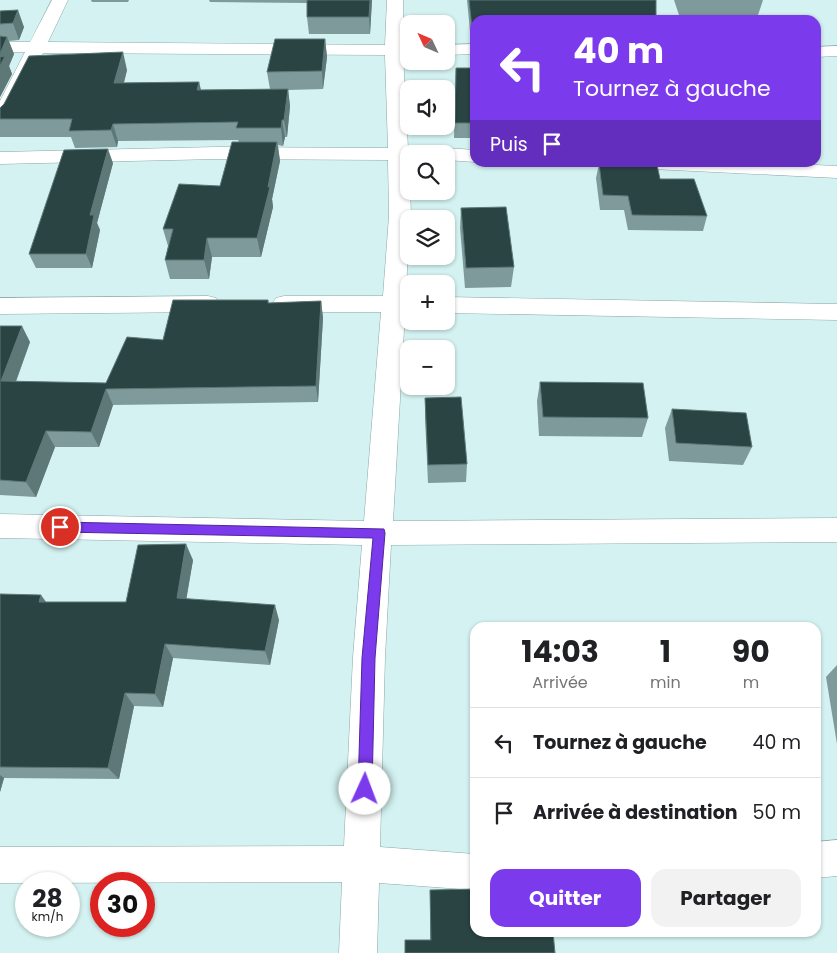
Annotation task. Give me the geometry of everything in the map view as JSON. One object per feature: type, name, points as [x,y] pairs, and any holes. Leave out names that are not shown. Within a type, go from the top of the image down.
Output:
[{"type":"street","points":[[0,120],[60,0]]},
{"type":"street","points":[[395,0],[400,42]]},
{"type":"street","points":[[0,47],[400,50]]},
{"type":"street","points":[[455,50],[470,50]]},
{"type":"street","points":[[821,52],[837,51]]},
{"type":"street","points":[[401,70],[399,152],[401,275]]},
{"type":"street","points":[[0,158],[217,153],[399,152]]},
{"type":"street","points":[[455,155],[470,156]]},
{"type":"street","points":[[720,167],[837,172]]},
{"type":"street","points":[[0,306],[234,304]]},
{"type":"street","points":[[264,304],[400,304]]},
{"type":"street","points":[[455,305],[837,312]]},
{"type":"street","points":[[358,953],[369,658],[400,314]]},
{"type":"street","points":[[0,526],[379,533],[837,530]]},
{"type":"street","points":[[821,860],[837,858]]},
{"type":"street","points":[[0,865],[362,864],[470,872]]},
{"type":"building","points":[[307,0],[370,0],[369,17],[307,17]]},
{"type":"building","points":[[469,0],[656,0],[656,15],[471,15]]},
{"type":"building","points":[[18,10],[13,23],[0,24],[0,11]]},
{"type":"building","points":[[0,36],[7,37],[0,54]]},
{"type":"building","points":[[275,39],[325,39],[322,71],[267,72]]},
{"type":"building","points":[[123,52],[114,83],[199,82],[197,90],[288,89],[284,120],[282,120],[281,128],[236,128],[238,122],[113,124],[111,130],[69,131],[72,119],[0,119],[0,108],[4,104],[29,56]]},
{"type":"building","points":[[5,56],[0,66],[0,57]]},
{"type":"building","points":[[456,68],[470,68],[470,123],[455,123]]},
{"type":"building","points":[[232,142],[277,142],[268,187],[270,187],[257,238],[207,238],[204,260],[165,260],[173,229],[163,229],[179,184],[220,186]]},
{"type":"building","points":[[108,149],[90,215],[94,215],[86,254],[29,254],[64,150]]},
{"type":"building","points":[[599,167],[657,167],[660,179],[694,179],[707,216],[632,215],[628,196],[603,195]]},
{"type":"building","points":[[506,207],[514,267],[466,268],[461,208]]},
{"type":"building","points":[[173,300],[268,300],[268,303],[321,301],[316,386],[106,389],[91,432],[46,431],[26,482],[0,480],[0,326],[22,326],[1,381],[106,383],[127,337],[163,340]]},
{"type":"building","points":[[540,382],[643,383],[648,418],[543,417]]},
{"type":"building","points":[[461,397],[467,464],[428,465],[425,398]]},
{"type":"building","points":[[672,409],[746,413],[752,447],[676,443]]},
{"type":"building","points":[[186,544],[177,598],[275,605],[265,651],[165,644],[155,694],[125,693],[108,768],[0,767],[0,594],[41,595],[39,602],[126,602],[138,545]]},
{"type":"building","points":[[470,889],[470,937],[553,937],[555,953],[405,953],[405,940],[431,940],[430,890]]},
{"type":"route","points":[[60,527],[379,533],[369,658],[365,789]]}]
